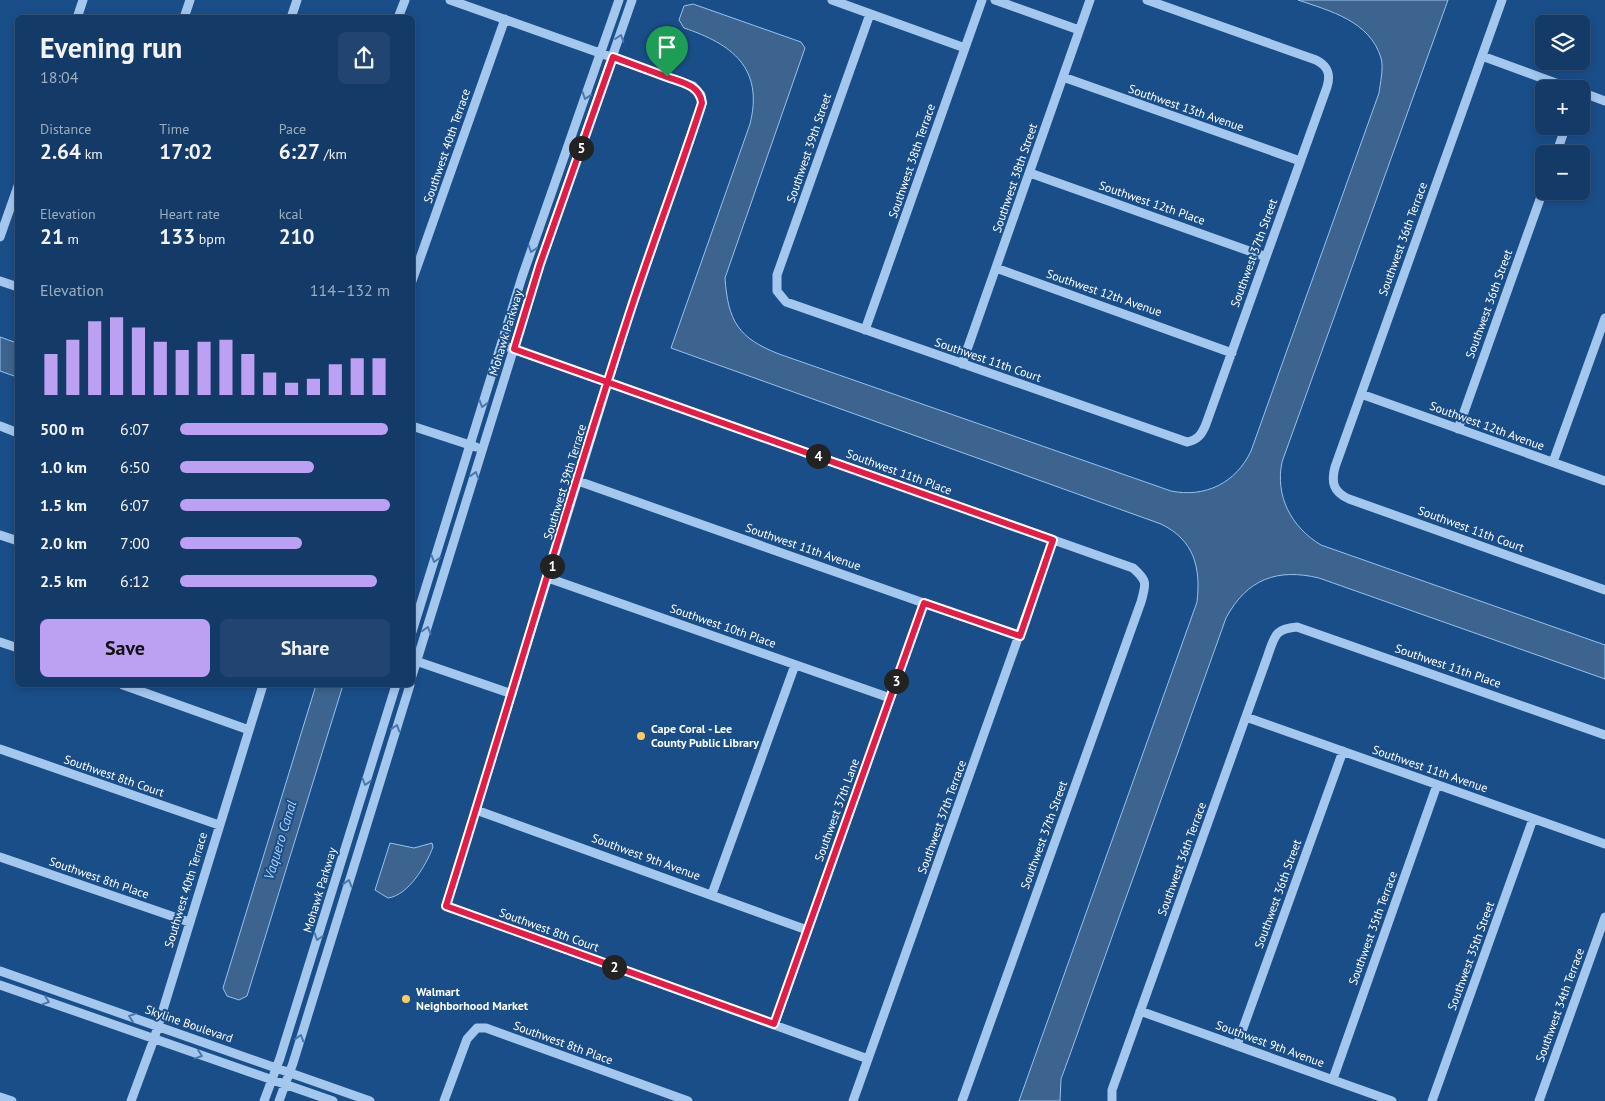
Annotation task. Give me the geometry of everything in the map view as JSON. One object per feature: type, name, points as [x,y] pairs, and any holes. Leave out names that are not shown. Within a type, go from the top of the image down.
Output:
[{"type":"street","points":[[78,15],[83,0]]},
{"type":"street","points":[[185,15],[190,0]]},
{"type":"street","points":[[292,15],[298,0]]},
{"type":"street","points":[[399,15],[405,0]]},
{"type":"street","points":[[450,0],[613,57]]},
{"type":"street","name":"Mohawk Parkway","points":[[415,622],[536,238],[619,0]]},
{"type":"street","name":"Mohawk Parkway","points":[[415,660],[483,450],[540,264],[632,0]]},
{"type":"street","points":[[832,0],[965,48]]},
{"type":"street","name":"Southwest 38th Terrace","points":[[866,330],[982,0]]},
{"type":"street","points":[[995,0],[1079,30]]},
{"type":"street","name":"Southwest 38th Street","points":[[962,364],[1090,0]]},
{"type":"street","name":"Southwest 37th Street","points":[[1147,0],[1316,60],[1323,64],[1328,71],[1327,87],[1232,352],[1202,433],[1195,440]]},
{"type":"street","name":"Southwest 36th Terrace","points":[[1333,486],[1332,478],[1335,467],[1502,0]]},
{"type":"street","name":"Southwest 39th Street","points":[[777,291],[777,275],[870,14]]},
{"type":"street","name":"Southwest 40th Terrace","points":[[415,273],[505,19]]},
{"type":"street","points":[[1482,56],[1547,80]]},
{"type":"street","name":"Southwest 39th Terrace","points":[[446,906],[629,315],[702,103],[701,95],[693,86],[613,57]]},
{"type":"street","name":"Southwest 13th Avenue","points":[[1063,77],[1300,162]]},
{"type":"street","points":[[1590,95],[1605,100]]},
{"type":"street","name":"Southwest 12th Place","points":[[1030,173],[1266,257]]},
{"type":"street","points":[[0,237],[15,194]]},
{"type":"street","name":"Southwest 36th Street","points":[[1458,429],[1540,200]]},
{"type":"street","name":"Southwest 12th Avenue","points":[[996,268],[1232,352]]},
{"type":"street","points":[[0,281],[15,287]]},
{"type":"street","name":"Southwest 11th Court","points":[[777,291],[786,302],[1171,438],[1187,442],[1195,440]]},
{"type":"street","points":[[1553,462],[1605,318]]},
{"type":"street","name":"Southwest 11th Place","points":[[502,345],[1133,568],[1144,577]]},
{"type":"street","name":"Southwest 12th Avenue","points":[[1361,394],[1605,481]]},
{"type":"street","points":[[0,426],[15,432]]},
{"type":"street","points":[[415,427],[483,450]]},
{"type":"street","name":"Southwest 11th Avenue","points":[[578,481],[1020,636]]},
{"type":"street","name":"Southwest 11th Court","points":[[1333,486],[1341,496],[1605,590]]},
{"type":"street","points":[[0,535],[15,540]]},
{"type":"street","name":"Southwest 37th Terrace","points":[[853,1101],[1053,540]]},
{"type":"street","name":"Southwest 37th Street","points":[[962,1101],[1141,602],[1146,586],[1144,577]]},
{"type":"street","name":"Southwest 10th Place","points":[[548,578],[890,698]]},
{"type":"street","name":"Southwest 37th Lane","points":[[774,1024],[924,603]]},
{"type":"street","name":"Southwest 11th Place","points":[[1283,628],[1297,627],[1605,735]]},
{"type":"street","name":"Southwest 36th Terrace","points":[[1112,1101],[1112,1090],[1246,717],[1276,635],[1283,628]]},
{"type":"street","points":[[0,642],[15,647]]},
{"type":"street","points":[[415,660],[512,694]]},
{"type":"street","points":[[712,894],[795,665]]},
{"type":"street","points":[[128,687],[248,730]]},
{"type":"street","name":"Southwest 40th Terrace","points":[[131,1101],[154,1039],[262,687]]},
{"type":"street","name":"Mohawk Parkway","points":[[264,1101],[277,1067],[395,687]]},
{"type":"street","name":"Mohawk Parkway","points":[[279,1101],[290,1072],[409,687]]},
{"type":"street","name":"Southwest 11th Avenue","points":[[1246,717],[1605,844]]},
{"type":"street","name":"Southwest 8th Court","points":[[0,750],[219,825]]},
{"type":"street","name":"Southwest 36th Street","points":[[1237,1045],[1343,751]]},
{"type":"street","name":"Southwest 35th Terrace","points":[[1333,1079],[1437,785]]},
{"type":"street","name":"Southwest 9th Avenue","points":[[476,810],[808,930]]},
{"type":"street","name":"Southwest 35th Street","points":[[1432,1101],[1534,819]]},
{"type":"street","name":"Southwest 8th Place","points":[[0,856],[189,922]]},
{"type":"street","name":"Southwest 8th Court","points":[[446,906],[868,1059]]},
{"type":"street","name":"Southwest 34th Terrace","points":[[1539,1101],[1605,917]]},
{"type":"street","name":"Skyline Boulevard","points":[[0,972],[370,1101]]},
{"type":"street","name":"Skyline Boulevard","points":[[0,985],[333,1101]]},
{"type":"street","name":"Southwest 9th Avenue","points":[[1140,1011],[1392,1101]]},
{"type":"street","name":"Southwest 8th Place","points":[[444,1101],[467,1039],[477,1028],[486,1028],[688,1101]]},
{"type":"street","points":[[0,1097],[12,1101]]},
{"type":"water","points":[[1298,0],[1448,0],[1282,462],[1281,487],[1288,510],[1301,529],[1321,545],[1605,645],[1605,679],[1319,578],[1304,575],[1277,576],[1254,586],[1243,594],[1226,618],[1061,1079],[1060,1101],[1019,1101],[1197,602],[1198,577],[1193,556],[1181,538],[1161,524],[671,348],[750,124],[753,104],[752,88],[748,73],[740,61],[717,42],[684,28],[679,20],[684,6],[693,4],[801,42],[805,48],[725,278],[729,306],[738,326],[745,334],[765,348],[779,354],[1171,491],[1184,493],[1207,490],[1228,480],[1245,462],[1251,451],[1379,93],[1382,62],[1376,45],[1368,35],[1358,26],[1335,13]]},
{"type":"water","points":[[0,337],[15,342],[15,376],[0,371]]},
{"type":"water","name":"Vaquero Canal","points":[[315,687],[342,687],[247,996],[239,1000],[227,996],[223,988]]},
{"type":"water","points":[[390,843],[414,848],[432,843],[433,847],[426,862],[410,885],[396,896],[388,898],[375,890]]},
{"type":"place","name":"Cape Coral - Lee County Public Library","points":[[641,736]]},
{"type":"place","name":"Walmart Neighborhood Market","points":[[406,999]]},
{"type":"route","points":[[667,77],[613,57],[540,264],[514,349],[608,383],[1053,540],[1020,636],[924,603],[774,1024],[446,906],[530,636],[593,432],[608,383],[629,315],[702,103],[701,95],[693,86],[667,77]]}]
